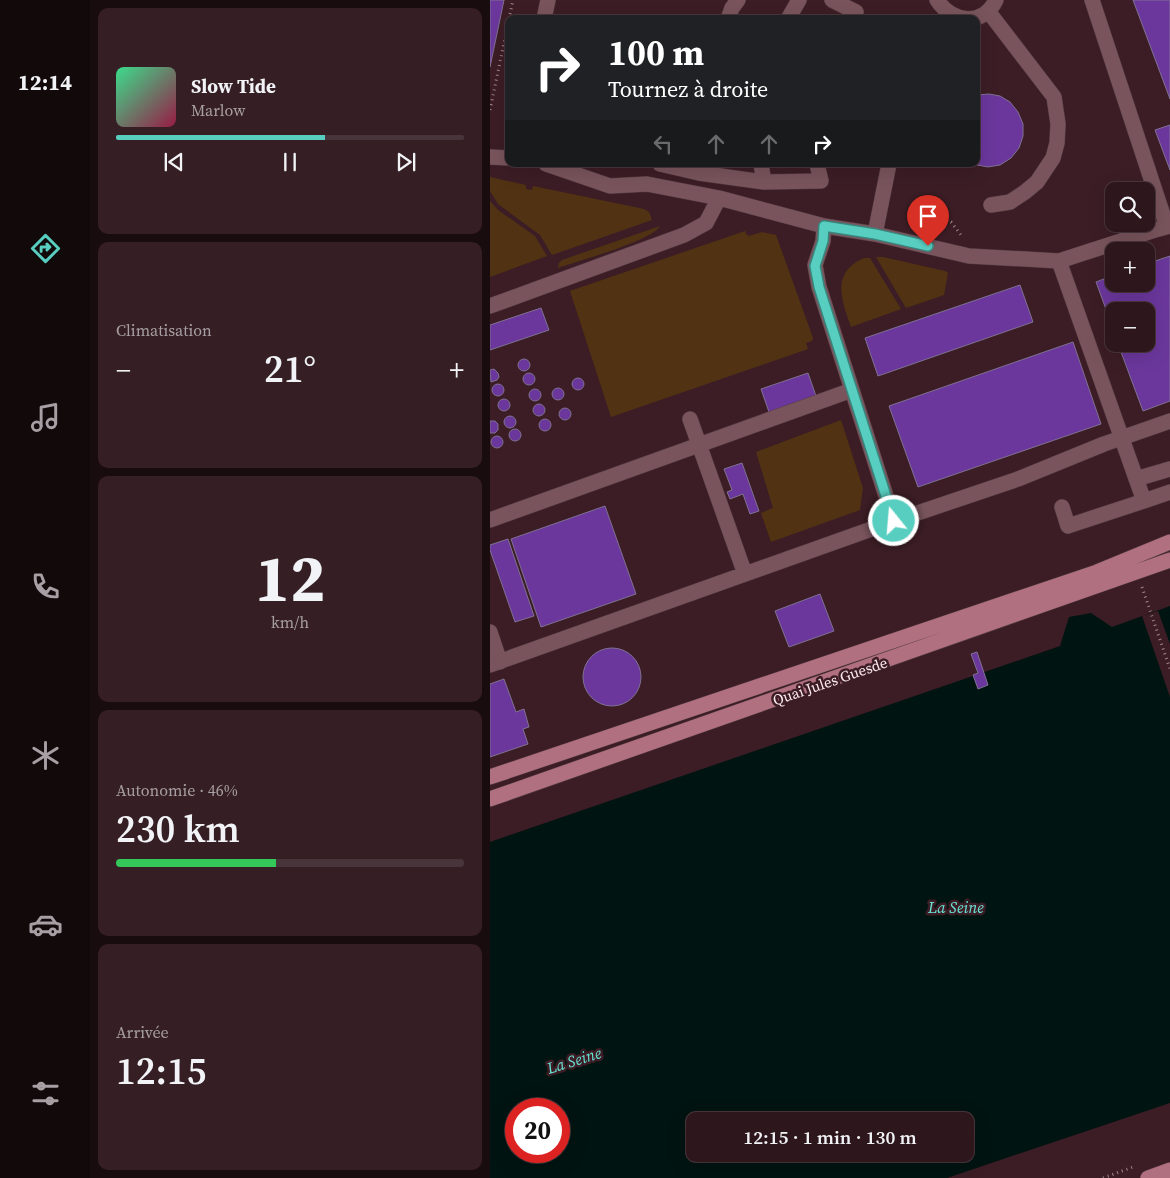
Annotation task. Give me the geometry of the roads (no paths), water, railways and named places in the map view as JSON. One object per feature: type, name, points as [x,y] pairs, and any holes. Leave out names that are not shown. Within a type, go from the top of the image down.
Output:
[{"type":"main road","name":"Quai Jules Guesde","points":[[490,777],[1097,572],[1170,542]]},
{"type":"main road","name":"Quai Jules Guesde","points":[[490,799],[1170,560]]},
{"type":"main road","points":[[1148,1178],[1170,1170]]},
{"type":"lane","points":[[545,15],[548,0]]},
{"type":"lane","points":[[729,15],[738,0]]},
{"type":"lane","points":[[790,15],[799,0]]},
{"type":"lane","points":[[832,0],[856,12],[854,15]]},
{"type":"lane","points":[[555,167],[610,186],[647,184],[719,198],[824,226],[875,234],[969,256],[1059,261],[1169,227],[1092,0]]},
{"type":"lane","points":[[980,16],[992,6],[1054,97],[1058,124],[1057,143],[1053,158],[1037,182],[1010,202],[991,205]]},
{"type":"lane","points":[[940,9],[952,15]]},
{"type":"lane","points":[[490,157],[505,158]]},
{"type":"lane","points":[[762,167],[764,182]]},
{"type":"lane","points":[[699,168],[764,182],[821,181],[818,167]]},
{"type":"lane","points":[[875,234],[888,167]]},
{"type":"lane","points":[[490,306],[684,235],[706,223],[719,198]]},
{"type":"lane","points":[[824,226],[823,241],[815,266],[819,287],[894,521]]},
{"type":"lane","points":[[1059,261],[1144,501]]},
{"type":"lane","points":[[490,520],[852,390]]},
{"type":"lane","points":[[690,420],[745,574]]},
{"type":"lane","points":[[490,632],[495,663],[894,521],[1018,479],[1170,421]]},
{"type":"lane","points":[[1136,479],[1170,469]]},
{"type":"lane","points":[[1062,508],[1068,526],[1170,492]]},
{"type":"water","name":"La Seine","points":[[1170,606],[1170,1103],[947,1178],[490,1178],[490,842],[1060,646],[1069,617],[1091,613],[1112,627]]}]
